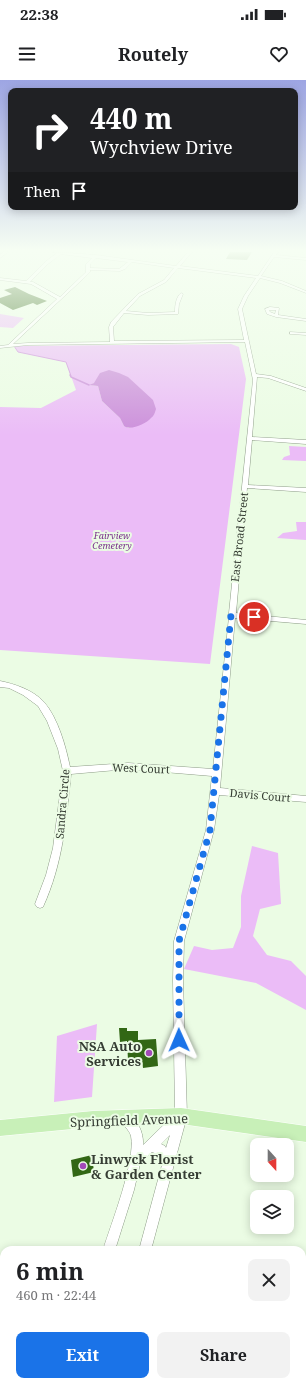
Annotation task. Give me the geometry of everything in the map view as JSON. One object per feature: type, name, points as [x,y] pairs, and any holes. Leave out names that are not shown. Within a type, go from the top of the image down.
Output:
[{"type":"main road","name":"Springfield Avenue","points":[[0,1128],[125,1117],[181,1116],[306,1134]]},
{"type":"street","points":[[10,345],[43,313]]},
{"type":"street","points":[[112,343],[111,327],[122,313]]},
{"type":"street","points":[[135,313],[177,313]]},
{"type":"street","name":"East Broad Street","points":[[147,1246],[181,1116],[178,980],[179,941],[210,830],[215,791],[254,372],[241,313]]},
{"type":"street","points":[[276,316],[306,320]]},
{"type":"street","points":[[292,333],[306,334]]},
{"type":"street","points":[[0,347],[10,345],[246,341]]},
{"type":"street","points":[[254,372],[306,390]]},
{"type":"street","points":[[249,438],[306,442]]},
{"type":"street","points":[[244,486],[306,490]]},
{"type":"street","points":[[231,615],[306,622]]},
{"type":"street","name":"Sandra Circle","points":[[0,684],[11,686],[26,693],[41,704],[52,720],[62,749],[67,771],[58,848],[51,875],[40,904]]},
{"type":"street","name":"West Court","points":[[67,771],[128,766],[216,773]]},
{"type":"street","name":"Davis Court","points":[[215,791],[306,799]]},
{"type":"street","points":[[135,1161],[181,1116]]},
{"type":"street","points":[[110,1246],[135,1161],[138,1144],[136,1134],[125,1117]]},
{"type":"street","points":[[150,1146],[161,1150],[168,1164]]},
{"type":"green space","points":[[0,314],[24,318],[13,328],[0,327]]},
{"type":"green space","name":"Fairview Cemetery","points":[[231,344],[239,347],[246,379],[210,664],[0,650],[0,407],[41,408],[76,390],[66,362],[18,352],[14,346]],"holes":[[[94,383],[144,394],[153,401],[132,427],[129,428],[124,426],[120,418],[102,401],[98,386],[90,385]]]},
{"type":"green space","points":[[289,446],[306,447],[306,461],[282,460],[284,457],[290,455]]},
{"type":"green space","points":[[296,522],[306,522],[306,540],[277,538],[283,533],[297,531]]},
{"type":"green space","points":[[252,846],[278,853],[281,904],[260,909],[253,936],[267,955],[291,961],[306,976],[306,1010],[256,983],[184,969],[194,946],[212,950],[233,948],[241,927],[241,896]]},
{"type":"green space","points":[[97,1024],[92,1097],[54,1102],[57,1036]]},
{"type":"shaded area","points":[[109,370],[128,377],[153,400],[156,409],[154,415],[149,420],[130,428],[124,426],[120,418],[102,401],[98,386],[89,385],[94,383],[100,373]]},
{"type":"building","points":[[119,1028],[127,1028],[127,1031],[138,1031],[138,1040],[156,1039],[158,1066],[143,1068],[142,1059],[128,1060],[127,1041],[120,1042]]},
{"type":"building","name":"Linwyck Florist & Garden Center","points":[[92,1155],[94,1172],[73,1177],[71,1160]]},
{"type":"waterway","points":[[14,346],[18,352],[66,362],[71,376]]},
{"type":"waterway","points":[[70,375],[71,377],[89,385]]},
{"type":"place","name":"NSA Auto Services","points":[[149,1053]]},
{"type":"place","name":"Linwyck Florist & Garden Center","points":[[83,1166]]},
{"type":"route","points":[[179,1040],[179,941],[210,830],[231,615],[254,617]]}]
